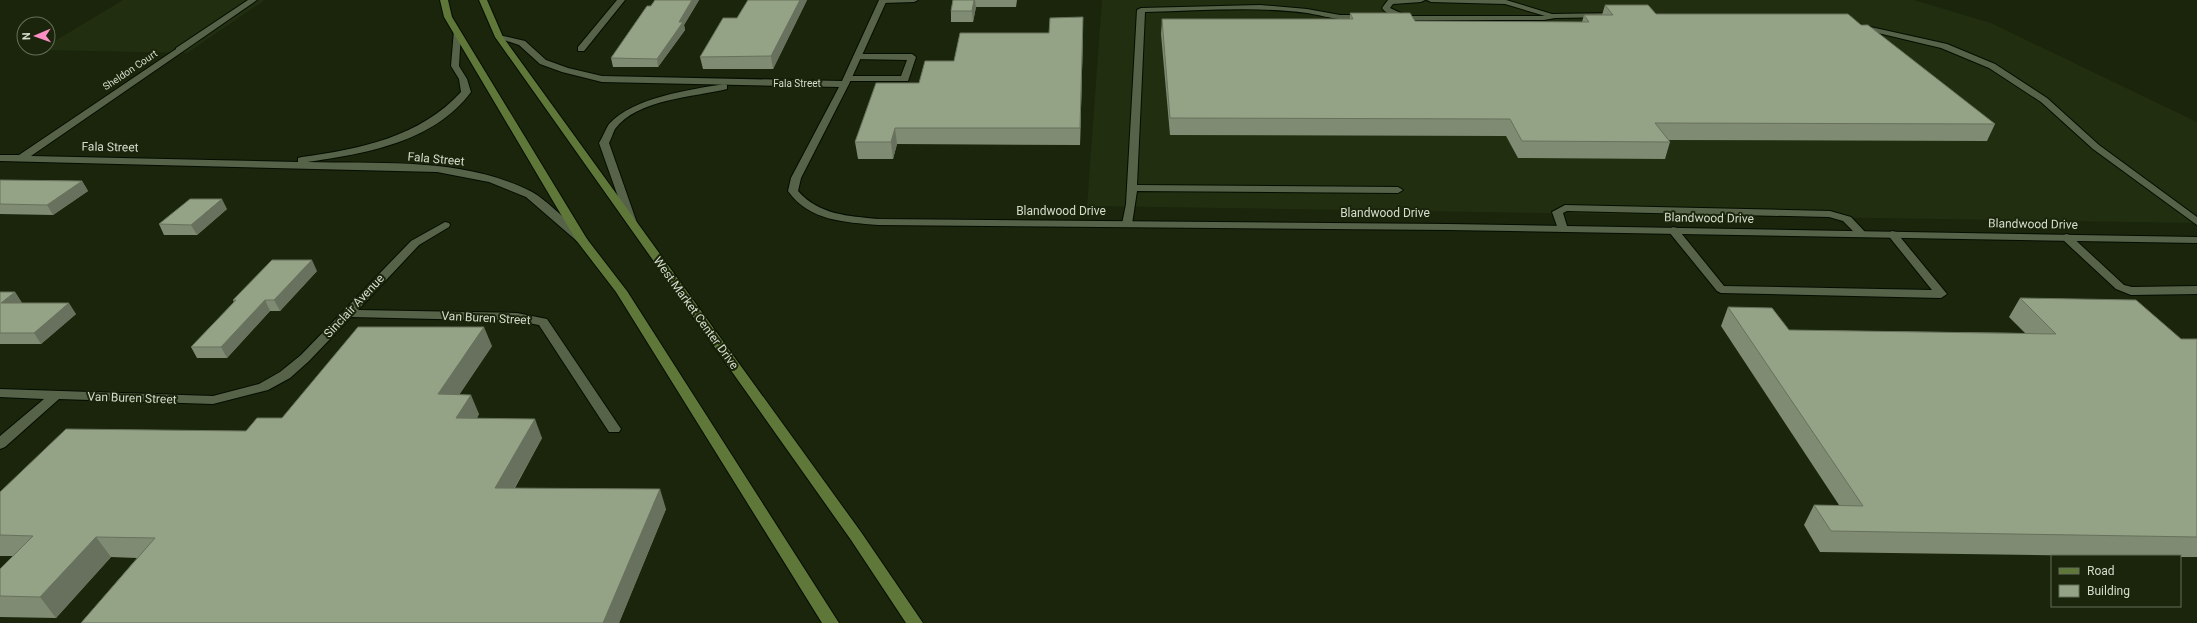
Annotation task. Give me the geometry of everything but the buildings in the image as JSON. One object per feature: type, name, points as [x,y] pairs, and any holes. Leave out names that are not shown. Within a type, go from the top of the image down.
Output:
[{"type":"main road","points":[[444,0],[448,17],[582,240],[620,291],[831,623]]},
{"type":"main road","name":"West Market Center Drive","points":[[483,0],[499,37],[851,530],[915,623]]},
{"type":"street","name":"Sheldon Court","points":[[20,159],[253,0]]},
{"type":"street","points":[[581,49],[621,0]]},
{"type":"street","points":[[882,0],[914,0]]},
{"type":"street","name":"Blandwood Drive","points":[[882,0],[846,81],[796,178],[793,191],[801,202],[816,211],[833,218],[878,222],[1673,230],[2197,240]]},
{"type":"street","points":[[1127,224],[1132,188],[1142,0]]},
{"type":"street","points":[[1395,16],[1386,8],[1391,2],[1421,0]]},
{"type":"street","points":[[1431,0],[1505,2],[1555,16]]},
{"type":"street","points":[[1141,10],[1260,7],[1340,17],[1395,16],[1407,18],[1544,18],[1555,16],[1625,15]]},
{"type":"street","points":[[1848,23],[1944,46],[1992,66],[2044,100],[2096,147],[2197,222]]},
{"type":"street","name":"Fala Street","points":[[267,164],[339,154],[388,141],[409,134],[446,114],[458,103],[466,92],[463,79],[455,66],[457,32]]},
{"type":"street","name":"Fala Street","points":[[499,37],[522,43],[543,62],[566,70],[602,78],[700,80],[749,83],[905,79],[912,56],[857,57]]},
{"type":"street","name":"Fala Street","points":[[632,223],[604,143],[613,126],[624,116],[666,97],[749,83]]},
{"type":"street","name":"Fala Street","points":[[0,158],[437,169],[492,179],[530,195],[582,240]]},
{"type":"street","points":[[1132,188],[1398,190]]},
{"type":"street","points":[[1563,229],[1557,212],[1565,208],[1814,212],[1841,216],[1862,234]]},
{"type":"street","name":"Sinclair Avenue","points":[[263,388],[285,375],[305,358],[414,242],[445,225]]},
{"type":"street","points":[[1673,230],[1721,289],[1941,294],[1892,234]]},
{"type":"street","points":[[2066,237],[2120,287],[2131,291],[2197,290]]},
{"type":"street","name":"Van Buren Street","points":[[348,313],[518,317],[543,322],[614,429]]},
{"type":"street","name":"Van Buren Street","points":[[0,393],[213,400],[263,388]]},
{"type":"street","points":[[0,444],[55,396]]},
{"type":"shaded area","points":[[123,0],[265,0],[187,53],[56,50],[56,40]]},
{"type":"shaded area","points":[[1102,0],[1914,0],[1991,23],[2197,122],[2197,223],[1087,206]]}]
